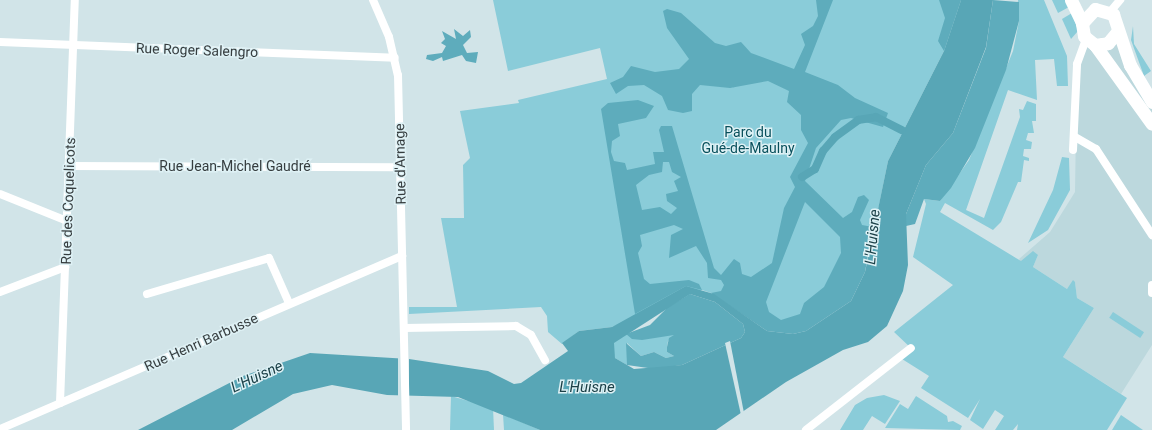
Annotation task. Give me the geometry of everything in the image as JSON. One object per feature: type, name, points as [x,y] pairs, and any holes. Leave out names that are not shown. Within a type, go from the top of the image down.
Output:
[{"type":"main road","points":[[1071,0],[1090,42],[1152,124]]},
{"type":"main road","points":[[1082,22],[1089,12],[1100,7],[1118,22],[1118,31],[1130,65],[1152,102]]},
{"type":"main road","points":[[1090,42],[1108,43],[1118,31]]},
{"type":"street","name":"Rue des Coquelicots","points":[[60,403],[75,0]]},
{"type":"street","name":"Rue d'Arnage","points":[[373,0],[395,58],[400,167],[406,430]]},
{"type":"street","points":[[1100,7],[1120,0]]},
{"type":"street","name":"Rue Roger Salengro","points":[[0,42],[395,58]]},
{"type":"street","points":[[1073,150],[1075,137],[1077,64],[1090,42]]},
{"type":"street","points":[[1075,137],[1096,149],[1152,235]]},
{"type":"street","name":"Rue Jean-Michel Gaudré","points":[[69,166],[400,167]]},
{"type":"street","points":[[0,194],[67,221]]},
{"type":"street","name":"Rue Henri Barbusse","points":[[0,429],[289,303],[402,256]]},
{"type":"street","points":[[147,294],[269,258],[289,303]]},
{"type":"street","points":[[0,292],[65,267]]},
{"type":"street","points":[[1152,285],[1152,293]]},
{"type":"street","points":[[404,330],[516,326],[531,335],[545,360]]},
{"type":"street","points":[[806,430],[911,348]]},
{"type":"shaded area","points":[[816,0],[833,0],[805,72],[838,85],[855,98],[888,113],[883,127],[851,118],[841,120],[816,148],[805,181],[843,218],[852,212],[858,197],[864,195],[869,200],[860,220],[862,225],[873,227],[865,272],[851,301],[806,331],[793,334],[767,331],[711,293],[721,291],[724,285],[721,280],[708,278],[707,263],[696,246],[669,258],[671,235],[683,229],[674,225],[640,235],[642,246],[638,253],[644,279],[650,284],[689,280],[699,284],[702,290],[686,286],[635,314],[601,109],[608,103],[638,100],[654,106],[646,118],[618,124],[620,136],[612,141],[611,152],[614,161],[625,163],[627,170],[655,164],[653,152],[664,152],[659,130],[661,126],[672,126],[714,268],[721,275],[734,259],[740,263],[742,274],[751,277],[772,263],[784,208],[795,187],[790,177],[808,143],[801,130],[801,115],[787,102],[789,91],[768,81],[730,88],[700,85],[692,94],[692,111],[683,113],[668,110],[662,96],[644,85],[628,86],[616,94],[610,83],[623,77],[631,66],[655,72],[679,69],[689,59],[667,28],[663,11],[667,9],[681,13],[715,43],[726,46],[741,42],[751,53],[794,69],[805,45],[801,34],[813,26],[818,16]],"holes":[[[663,162],[669,162],[672,172],[681,177],[674,181],[678,191],[666,194],[667,201],[677,208],[671,214],[660,207],[642,210],[636,185],[649,175],[662,172]],[[805,202],[840,237],[841,253],[824,287],[804,303],[800,314],[781,320],[769,312],[766,302]]]},
{"type":"shaded area","points":[[939,0],[961,0],[944,51],[938,41],[945,18]]},
{"type":"shaded area","points":[[993,0],[1019,2],[1019,21],[1006,70],[975,148],[951,188],[940,201],[924,199],[915,224],[906,226],[906,214],[926,165],[953,133],[986,48]]},
{"type":"shaded area","points":[[454,29],[463,36],[470,30],[471,37],[463,45],[467,53],[478,52],[476,63],[466,61],[462,55],[443,61],[442,57],[433,61],[426,59],[427,55],[442,53],[446,46],[441,43],[445,39],[442,31],[456,39]]},
{"type":"shaded area","points":[[1117,34],[1152,102],[1152,345],[1121,394],[1063,357],[1094,308],[1077,298],[1075,282],[1067,289],[1033,267],[1038,255],[1021,262],[1019,259],[1050,232],[1075,192],[1077,64],[1088,41]]},
{"type":"shaded area","points":[[690,294],[715,302],[743,324],[745,332],[741,338],[682,365],[655,369],[627,365],[626,343],[641,356],[654,352],[666,358],[674,356],[667,352],[667,347],[669,338],[674,335],[642,340],[632,339],[626,334],[650,325],[668,307]]},
{"type":"green space","name":"Parc du Gué-de-Maulny","points":[[493,0],[961,0],[944,51],[888,161],[870,249],[806,331],[744,315],[714,294],[702,290],[612,327],[579,331],[562,344],[548,332],[547,316],[541,307],[409,314],[409,307],[457,307],[441,218],[464,218],[463,165],[470,158],[460,111],[519,103],[518,100],[607,79],[600,48],[508,71]]},
{"type":"green space","points":[[1018,0],[1044,0],[1067,56],[1068,86],[1057,86],[1054,59],[1035,60],[1037,100],[1008,90],[966,210],[984,218],[1020,117],[1019,109],[1023,110],[1027,101],[1036,104],[1036,121],[1032,121],[1034,133],[1028,133],[1026,140],[1032,142],[1031,149],[1024,149],[1023,156],[1029,158],[1029,161],[1024,160],[1021,182],[1018,182],[1001,222],[993,230],[945,203],[940,212],[1021,261],[1033,251],[1038,255],[1033,267],[1067,289],[1073,280],[1075,282],[1077,298],[1094,308],[1063,357],[1127,398],[1107,430],[1017,430],[1018,424],[1013,430],[995,430],[1004,416],[995,410],[983,429],[970,420],[980,399],[968,418],[921,388],[929,376],[902,359],[913,350],[894,332],[953,285],[913,257],[926,204],[924,199],[940,201],[969,160],[1013,51],[1019,21]]},
{"type":"green space","points":[[1052,0],[1065,0],[1069,7],[1058,13]]},
{"type":"green space","points":[[1072,13],[1078,31],[1071,39],[1062,19]]},
{"type":"green space","points":[[1133,26],[1134,44],[1151,71],[1144,76],[1131,40]]},
{"type":"green space","points":[[1062,157],[1069,158],[1070,190],[1048,230],[1028,243],[1053,190]]},
{"type":"green space","points":[[1113,312],[1144,332],[1140,338],[1109,318]]},
{"type":"green space","points":[[626,334],[675,335],[668,341],[667,347],[667,352],[674,356],[666,358],[654,352],[641,356],[627,343],[627,365],[615,358],[612,349],[613,343]]},
{"type":"green space","points":[[884,395],[900,401],[885,424],[872,416],[863,430],[840,430],[855,405],[867,398]]},
{"type":"green space","points":[[451,396],[493,408],[494,430],[450,430]]},
{"type":"green space","points":[[916,396],[947,416],[948,422],[953,421],[962,426],[960,430],[885,428],[900,404],[908,409]]},
{"type":"green space","points":[[503,414],[540,430],[504,430]]},
{"type":"green space","points":[[1121,415],[1143,430],[1112,430]]},
{"type":"water","name":"L'Huisne","points":[[961,0],[993,0],[986,47],[953,133],[926,165],[906,214],[908,265],[903,291],[887,326],[868,342],[843,350],[786,382],[716,430],[540,430],[458,397],[387,395],[332,385],[293,394],[232,430],[138,430],[243,376],[310,353],[409,359],[488,371],[514,384],[521,383],[568,351],[562,343],[579,331],[612,327],[686,286],[714,294],[767,331],[793,334],[806,331],[851,301],[865,272],[888,161],[944,51]],"holes":[[[690,294],[715,302],[743,324],[745,332],[741,338],[682,365],[634,369],[615,358],[614,343]]]},
{"type":"pier","points":[[730,341],[744,413],[741,415],[725,343]]},
{"type":"pier","points":[[398,357],[409,357],[409,398],[398,398]]},
{"type":"waterway","points":[[802,177],[815,169],[823,151],[835,137],[858,120],[876,117],[902,130]]}]
